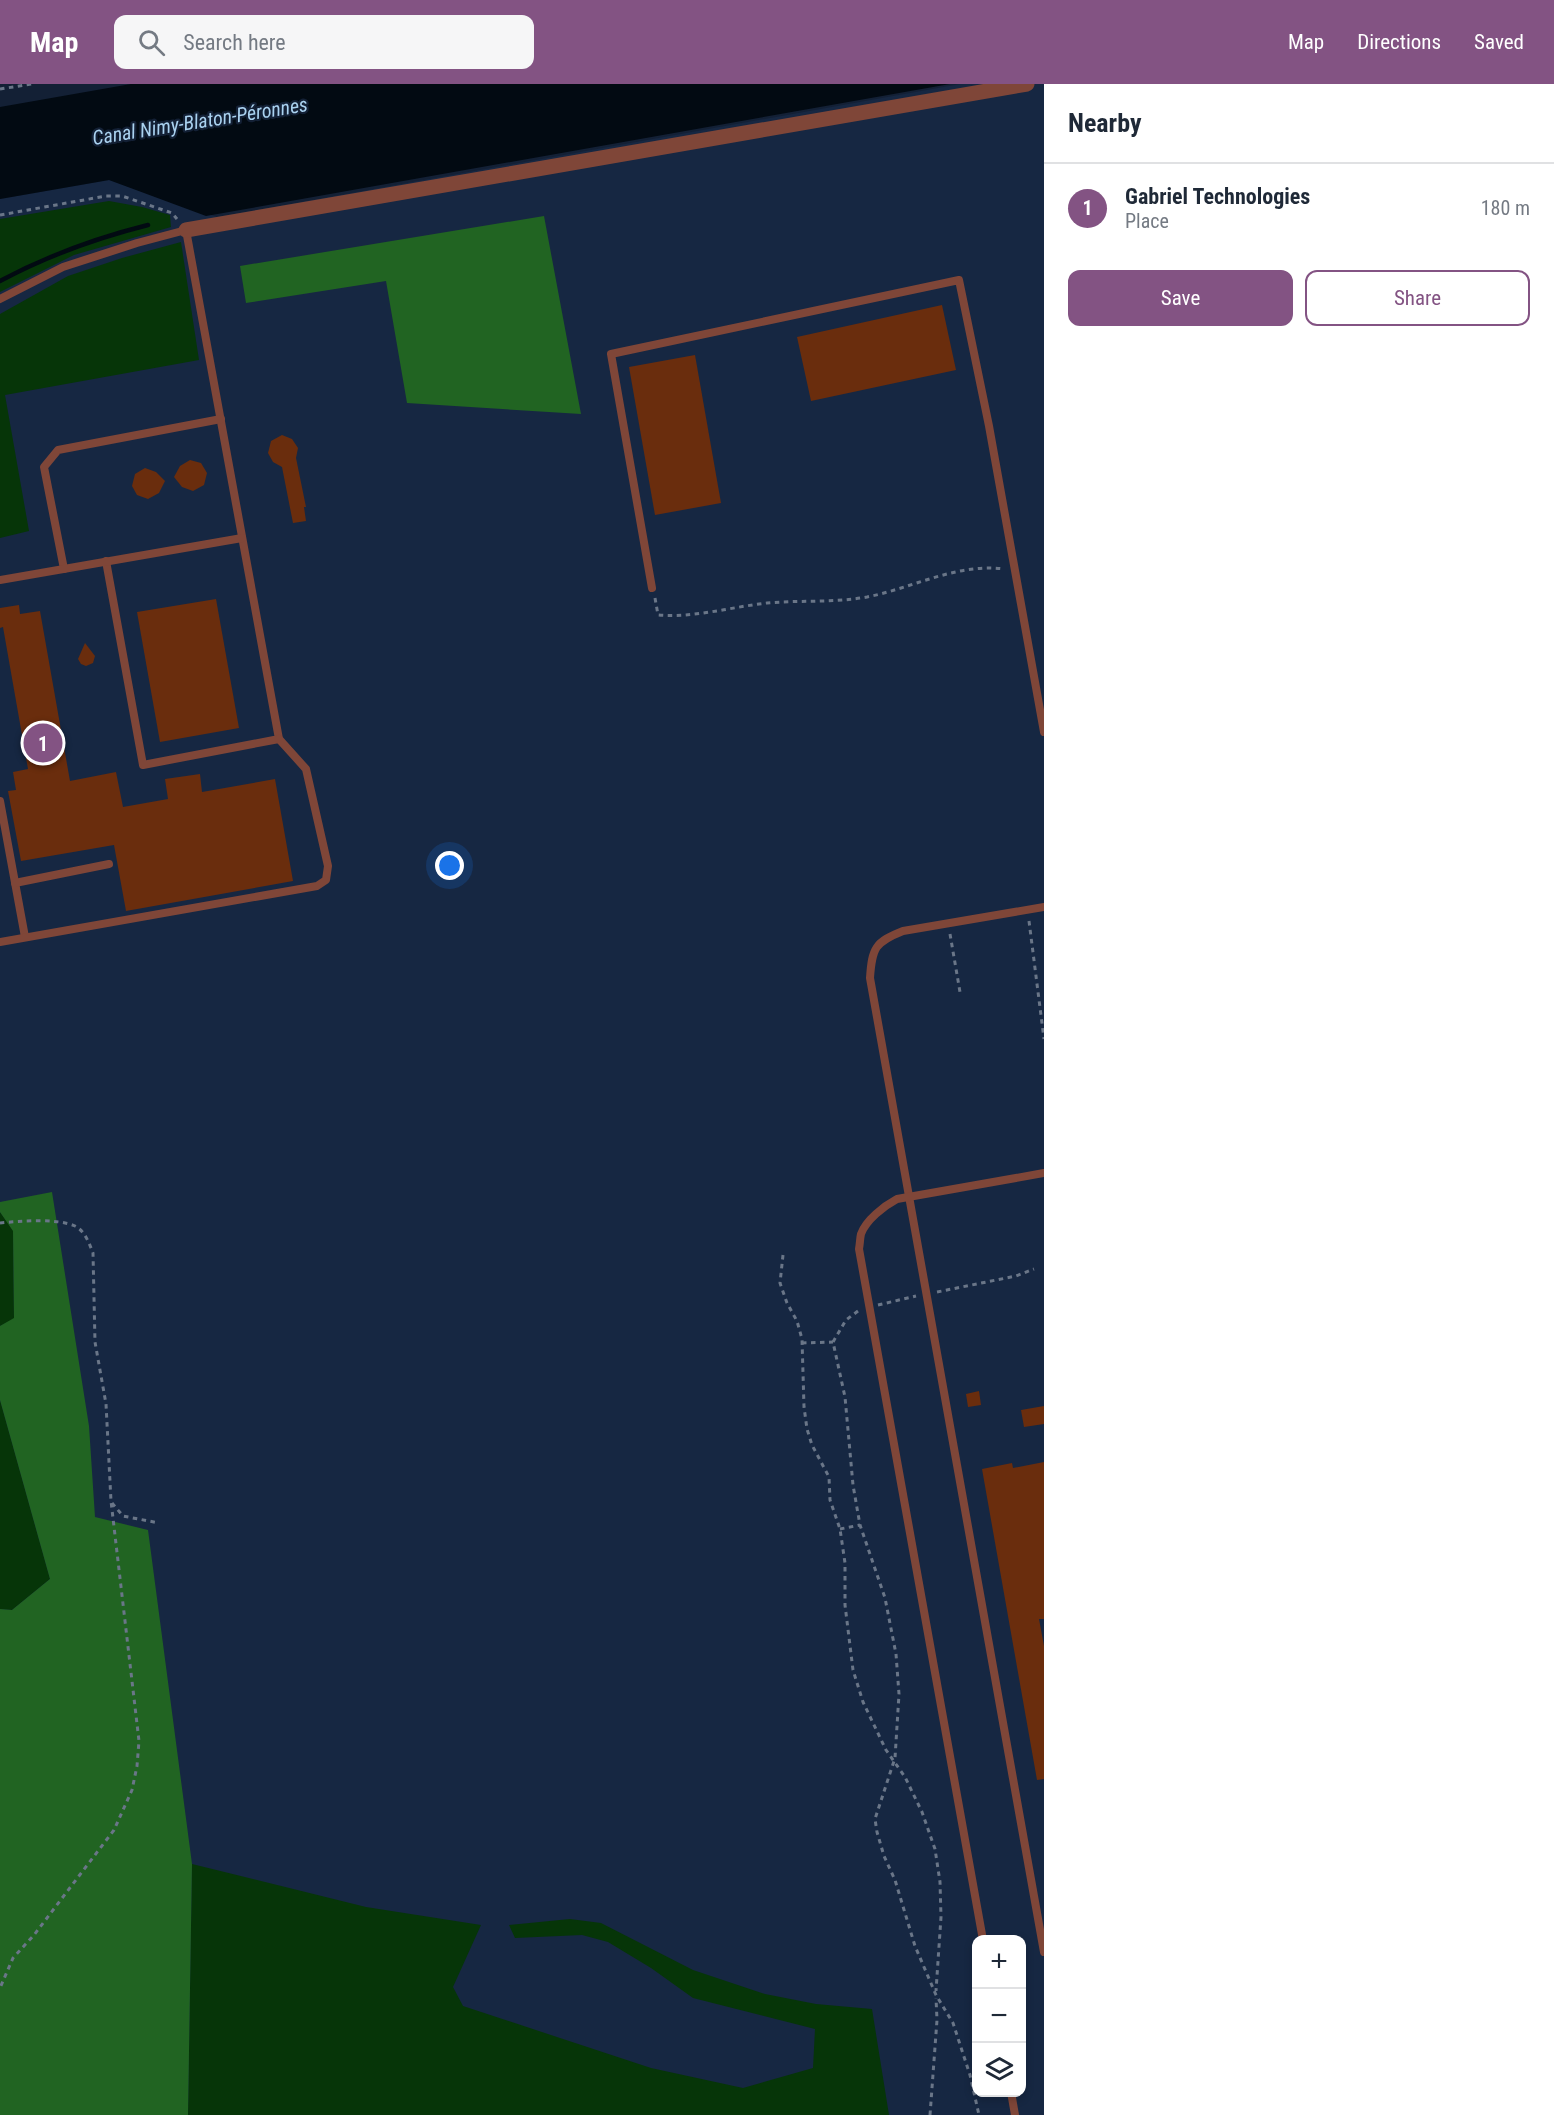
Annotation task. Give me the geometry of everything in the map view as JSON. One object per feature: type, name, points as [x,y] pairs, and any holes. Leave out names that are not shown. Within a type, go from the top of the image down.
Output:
[{"type":"street","points":[[186,230],[1027,84]]},
{"type":"lane","points":[[0,299],[63,267],[186,230],[279,739],[306,769],[328,866],[326,880],[317,886],[0,942]]},
{"type":"lane","points":[[652,588],[611,354],[959,280],[989,426],[1044,732]]},
{"type":"lane","points":[[64,569],[44,467],[58,450],[220,419]]},
{"type":"lane","points":[[0,580],[242,538]]},
{"type":"lane","points":[[106,561],[143,765],[279,739]]},
{"type":"lane","points":[[0,801],[25,937]]},
{"type":"lane","points":[[15,883],[109,864]]},
{"type":"lane","points":[[1044,907],[903,931],[878,944],[872,954],[870,978],[1044,1952]]},
{"type":"lane","points":[[982,1935],[859,1249],[862,1233],[870,1221],[897,1199],[1044,1173]]},
{"type":"lane","points":[[1012,2097],[1015,2115]]},
{"type":"path","points":[[0,89],[32,84]]},
{"type":"path","points":[[0,214],[90,198],[122,196],[172,213],[186,230]]},
{"type":"path","points":[[652,588],[658,615],[680,617],[770,603],[828,602],[868,597],[962,570],[992,567],[1015,570]]},
{"type":"path","points":[[1028,910],[1044,1039]]},
{"type":"path","points":[[948,923],[960,992]]},
{"type":"path","points":[[0,1223],[60,1222],[76,1227],[88,1239],[93,1252],[95,1342],[106,1404],[111,1501],[140,1741],[132,1790],[114,1830],[34,1935],[13,1958],[0,1988]]},
{"type":"path","points":[[783,1255],[780,1283],[797,1321],[802,1343],[807,1429],[812,1445],[829,1477],[830,1500],[840,1529],[845,1563],[845,1605],[853,1670],[863,1702],[922,1812],[935,1850],[940,1882],[941,1917],[930,2115]]},
{"type":"path","points":[[979,2115],[970,2075],[952,2023],[936,1995],[915,1946],[895,1880],[884,1856],[877,1832],[875,1819],[894,1762],[899,1694],[896,1654],[885,1598],[860,1525],[845,1397],[833,1342],[846,1320],[857,1311],[927,1293],[1016,1276],[1034,1269]]},
{"type":"path","points":[[802,1343],[833,1342]]},
{"type":"path","points":[[111,1501],[123,1516],[159,1523]]},
{"type":"path","points":[[840,1529],[860,1525]]},
{"type":"shaded area","points":[[960,84],[1044,84],[1044,2115],[0,2115],[0,199],[109,180],[217,217]]},
{"type":"green space","points":[[109,201],[170,215],[171,227],[74,255],[0,292],[0,219]]},
{"type":"green space","points":[[544,216],[581,414],[407,403],[386,281],[246,303],[240,266]]},
{"type":"green space","points":[[181,242],[199,360],[5,395],[29,531],[0,538],[0,314],[68,276]]},
{"type":"green space","points":[[52,1192],[89,1426],[95,1517],[148,1530],[192,1864],[188,2115],[0,2115],[0,1609],[12,1610],[50,1579],[0,1400],[0,1326],[14,1318],[13,1231],[0,1212],[0,1202]]},
{"type":"green space","points":[[0,1212],[13,1230],[14,1319],[0,1326]]},
{"type":"green space","points":[[0,1400],[50,1579],[12,1610],[0,1609]]},
{"type":"green space","points":[[192,1864],[366,1907],[481,1925],[453,1987],[463,2006],[651,2068],[743,2088],[813,2068],[815,2029],[693,1998],[651,1968],[608,1942],[582,1935],[515,1938],[509,1925],[570,1919],[601,1923],[693,1970],[765,1994],[816,2004],[872,2009],[889,2115],[188,2115]]},
{"type":"water","name":"Canal Nimy-Blaton-Péronnes","points":[[131,84],[950,84],[206,216],[109,180],[0,199],[0,107]]},
{"type":"building","points":[[942,305],[956,370],[811,401],[797,337]]},
{"type":"building","points":[[695,355],[721,503],[655,515],[629,367]]},
{"type":"building","points":[[282,435],[292,439],[298,448],[296,458],[306,507],[304,507],[306,521],[293,523],[282,467],[273,462],[268,453],[271,441]]},
{"type":"building","points":[[190,460],[201,463],[207,473],[204,485],[193,491],[182,487],[174,477],[180,466]]},
{"type":"building","points":[[145,468],[156,472],[165,481],[159,493],[148,499],[137,495],[132,486],[135,474]]},
{"type":"building","points":[[216,599],[239,728],[160,742],[137,612]]},
{"type":"building","points":[[19,605],[20,614],[40,611],[70,781],[116,772],[123,807],[168,799],[165,779],[200,774],[202,792],[275,779],[293,881],[126,911],[114,845],[21,861],[8,791],[16,790],[13,772],[28,769],[3,627],[0,628],[0,608]]},
{"type":"building","points":[[85,643],[95,656],[93,663],[86,666],[78,659]]},
{"type":"building","points":[[979,1391],[981,1405],[968,1407],[966,1394]]},
{"type":"building","points":[[1044,1406],[1044,1424],[1024,1427],[1021,1410]]},
{"type":"building","points":[[1044,1462],[1044,1619],[1039,1619],[1044,1646],[1044,1779],[1037,1780],[982,1469],[1012,1463],[1013,1468]]},
{"type":"waterway","points":[[0,281],[72,248],[148,225]]},
{"type":"place","name":"Gabriel Technologies","points":[[43,743]]}]
